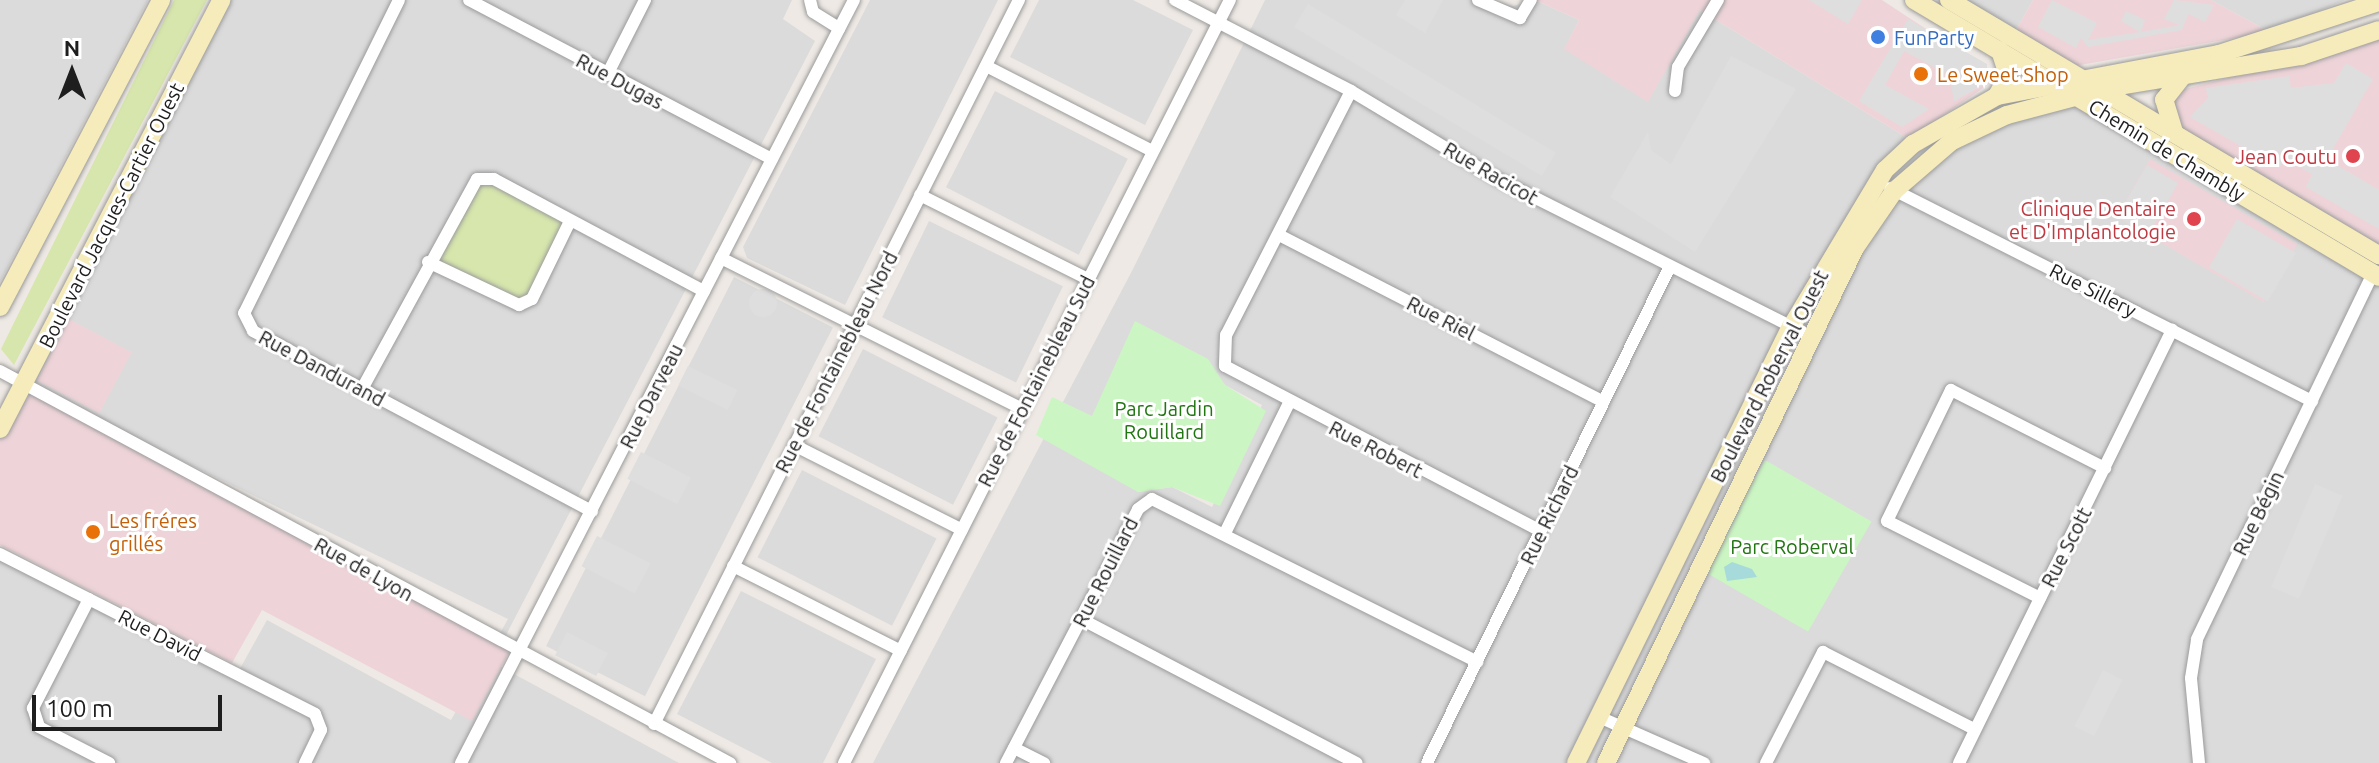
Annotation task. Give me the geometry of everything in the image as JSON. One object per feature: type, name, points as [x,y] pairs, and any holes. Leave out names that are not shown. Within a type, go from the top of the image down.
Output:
[{"type":"street","points":[[0,307],[161,0]]},
{"type":"street","name":"Boulevard Jacques-Cartier Ouest","points":[[0,429],[221,0]]},
{"type":"street","name":"Rue Dandurand","points":[[399,0],[244,313],[253,331],[592,511]]},
{"type":"street","name":"Rue Dugas","points":[[469,0],[772,159]]},
{"type":"street","points":[[607,75],[645,0]]},
{"type":"street","points":[[810,0],[813,12],[839,28]]},
{"type":"street","name":"Rue Darveau","points":[[461,763],[854,0]]},
{"type":"street","name":"Rue de Fontainebleau Nord","points":[[654,724],[1019,0]]},
{"type":"street","name":"Rue Racicot","points":[[1175,0],[1351,91],[1496,178],[1812,337]]},
{"type":"street","name":"Rue de Fontainebleau Sud","points":[[844,763],[1230,0]]},
{"type":"street","points":[[1478,0],[1520,18],[1531,0]]},
{"type":"street","points":[[1675,91],[1678,67],[1718,0]]},
{"type":"street","name":"Chemin de Chambly","points":[[1914,0],[2056,84],[2079,87]]},
{"type":"street","name":"Chemin de Chambly","points":[[1949,0],[2079,87],[2376,276]]},
{"type":"street","points":[[2079,87],[2286,37],[2379,2]]},
{"type":"street","points":[[2079,87],[2102,90],[2293,57],[2379,30]]},
{"type":"street","points":[[2286,37],[2293,57]]},
{"type":"street","points":[[1997,96],[2008,75],[2000,50]]},
{"type":"street","points":[[986,66],[1152,151]]},
{"type":"street","points":[[2174,132],[2164,100],[2183,76]]},
{"type":"street","name":"Boulevard Roberval Ouest","points":[[1576,763],[1791,327],[1874,180],[1913,144],[1997,96],[2056,84]]},
{"type":"street","name":"Boulevard Roberval Ouest","points":[[1606,763],[1855,248],[1894,191],[1952,141],[2079,87]]},
{"type":"street","name":"Chemin de Chambly","points":[[2102,90],[2379,255]]},
{"type":"street","points":[[1279,235],[1351,91]]},
{"type":"street","points":[[362,389],[428,262],[477,179],[494,179],[704,291]]},
{"type":"street","name":"Rue Sillery","points":[[1874,180],[2312,401]]},
{"type":"street","points":[[920,195],[1088,279]]},
{"type":"street","points":[[428,262],[519,305],[532,299],[570,221]]},
{"type":"street","name":"Rue Robert","points":[[1279,235],[1221,356],[1232,373],[1288,405],[1540,531]]},
{"type":"street","name":"Rue Riel","points":[[1279,235],[1604,402]]},
{"type":"street","points":[[721,258],[1023,409]]},
{"type":"street","name":"Rue Richard","points":[[1427,763],[1670,266]]},
{"type":"street","name":"Rue Bégin","points":[[2199,763],[2194,649],[2312,401],[2376,276]]},
{"type":"street","name":"Rue Scott","points":[[1959,763],[2172,330]]},
{"type":"street","name":"Rue de Lyon","points":[[0,371],[519,654],[730,763]]},
{"type":"street","points":[[2040,598],[1887,521],[1951,390],[2105,468]]},
{"type":"street","points":[[1288,405],[1226,531],[1477,662]]},
{"type":"street","points":[[794,445],[962,530]]},
{"type":"street","name":"Rue Rouillard","points":[[1006,763],[1143,503],[1163,499],[1226,531]]},
{"type":"street","name":"Rue David","points":[[0,554],[315,714],[321,730],[305,763]]},
{"type":"street","points":[[733,566],[901,651]]},
{"type":"street","points":[[89,599],[33,708],[39,727],[109,763]]},
{"type":"street","points":[[1081,619],[1357,763]]},
{"type":"street","points":[[1766,763],[1823,652],[1974,729]]},
{"type":"street","points":[[1599,717],[1704,763]]},
{"type":"street","points":[[1014,748],[1044,763]]},
{"type":"shaded area","points":[[0,0],[148,0],[0,282]]},
{"type":"shaded area","points":[[221,0],[792,0],[783,19],[815,41],[492,662],[679,763],[0,763],[0,554],[237,674],[267,620],[451,720],[508,619],[24,384]]},
{"type":"shaded area","points":[[870,0],[998,0],[845,305],[747,258],[743,247]]},
{"type":"shaded area","points":[[1039,0],[1133,0],[1193,30],[1145,125],[1010,57]]},
{"type":"shaded area","points":[[1265,0],[1491,0],[1513,6],[1535,0],[1579,20],[1565,48],[1700,10],[1909,139],[2056,84],[2379,277],[2379,763],[873,763],[1133,269]],"holes":[[[1210,366],[1225,385],[1262,405],[1212,507],[1172,487],[1138,492],[1091,417]]]},
{"type":"shaded area","points":[[1405,0],[1443,0],[1425,33],[1396,15]]},
{"type":"shaded area","points":[[1535,0],[1882,0],[1999,77],[1909,139],[1700,10],[1648,102],[1564,49],[1579,20]]},
{"type":"shaded area","points":[[1809,0],[1862,0],[1848,24]]},
{"type":"shaded area","points":[[1961,0],[2033,0],[2015,32]]},
{"type":"shaded area","points":[[2033,0],[2211,0],[2270,32],[2074,66],[2015,32]]},
{"type":"shaded area","points":[[2052,0],[2097,23],[2088,40],[2140,32],[2121,21],[2126,11],[2145,20],[2141,32],[2180,25],[2164,19],[2174,0],[2214,5],[2205,22],[2188,14],[2182,30],[2088,47],[2081,38],[2076,48],[2038,27]]},
{"type":"shaded area","points":[[2211,0],[2345,0],[2270,32]]},
{"type":"shaded area","points":[[1308,4],[1556,153],[1542,176],[1294,27]]},
{"type":"shaded area","points":[[1908,19],[1987,64],[1987,83],[1954,101],[1949,75],[1904,51],[1885,85],[1929,109],[1902,127],[1859,101]]},
{"type":"shaded area","points":[[2379,39],[2379,245],[2181,130],[2171,102],[2181,90]]},
{"type":"shaded area","points":[[1731,56],[1796,89],[1695,252],[1610,197],[1648,132],[1651,150],[1671,164]]},
{"type":"shaded area","points":[[2346,63],[2373,79],[2330,154],[2319,148],[2311,160],[2320,155],[2379,190],[2379,229],[2306,187],[2312,174],[2285,159],[2279,168],[2190,117],[2208,98],[2206,88],[2289,76],[2291,88],[2334,83]]},
{"type":"shaded area","points":[[995,91],[1128,159],[1079,255],[946,187]]},
{"type":"shaded area","points":[[2150,159],[2297,244],[2264,302],[2116,217]]},
{"type":"shaded area","points":[[2147,165],[2178,183],[2148,235],[2117,217]]},
{"type":"shaded area","points":[[2237,219],[2296,253],[2268,301],[2209,267]]},
{"type":"shaded area","points":[[929,221],[1063,286],[1016,382],[882,317]]},
{"type":"shaded area","points":[[734,277],[833,327],[645,696],[546,646]]},
{"type":"shaded area","points":[[763,289],[773,293],[777,303],[773,313],[763,317],[753,313],[749,303],[753,293]]},
{"type":"shaded area","points":[[69,319],[132,352],[99,413],[37,380]]},
{"type":"shaded area","points":[[863,349],[998,418],[953,505],[819,436]]},
{"type":"shaded area","points":[[688,366],[737,390],[728,410],[678,386]]},
{"type":"shaded area","points":[[19,373],[514,643],[472,721],[262,610],[232,663],[0,545],[0,409]]},
{"type":"shaded area","points":[[641,452],[691,477],[677,504],[627,479]]},
{"type":"shaded area","points":[[802,470],[937,539],[892,626],[758,557]]},
{"type":"shaded area","points":[[2315,484],[2343,496],[2299,599],[2271,587]]},
{"type":"shaded area","points":[[597,536],[650,563],[635,594],[582,566]]},
{"type":"shaded area","points":[[741,591],[876,659],[823,763],[772,763],[677,714]]},
{"type":"shaded area","points":[[567,632],[608,653],[596,676],[555,655]]},
{"type":"shaded area","points":[[2103,670],[2123,680],[2094,736],[2074,726]]},
{"type":"green space","points":[[174,0],[207,0],[14,365],[1,349]]},
{"type":"green space","points":[[494,179],[570,221],[532,299],[519,305],[428,262],[466,191]]},
{"type":"green space","name":"Parc Jardin Rouillard","points":[[1135,321],[1208,359],[1225,385],[1266,411],[1220,506],[1172,487],[1138,492],[1036,435],[1052,397],[1092,416]]},
{"type":"green space","name":"Parc Roberval","points":[[1765,460],[1872,522],[1808,631],[1702,570]]},
{"type":"water","points":[[1732,562],[1752,569],[1757,577],[1727,581],[1724,567]]},
{"type":"place","name":"FunParty","points":[[1878,37]]},
{"type":"place","name":"Le Sweet Shop","points":[[1921,74]]},
{"type":"place","name":"Jean Coutu","points":[[2353,156]]},
{"type":"place","name":"Clinique Dentaire et D'Implantologie","points":[[2194,219]]},
{"type":"place","name":"Les fréres grillés","points":[[93,532]]}]
